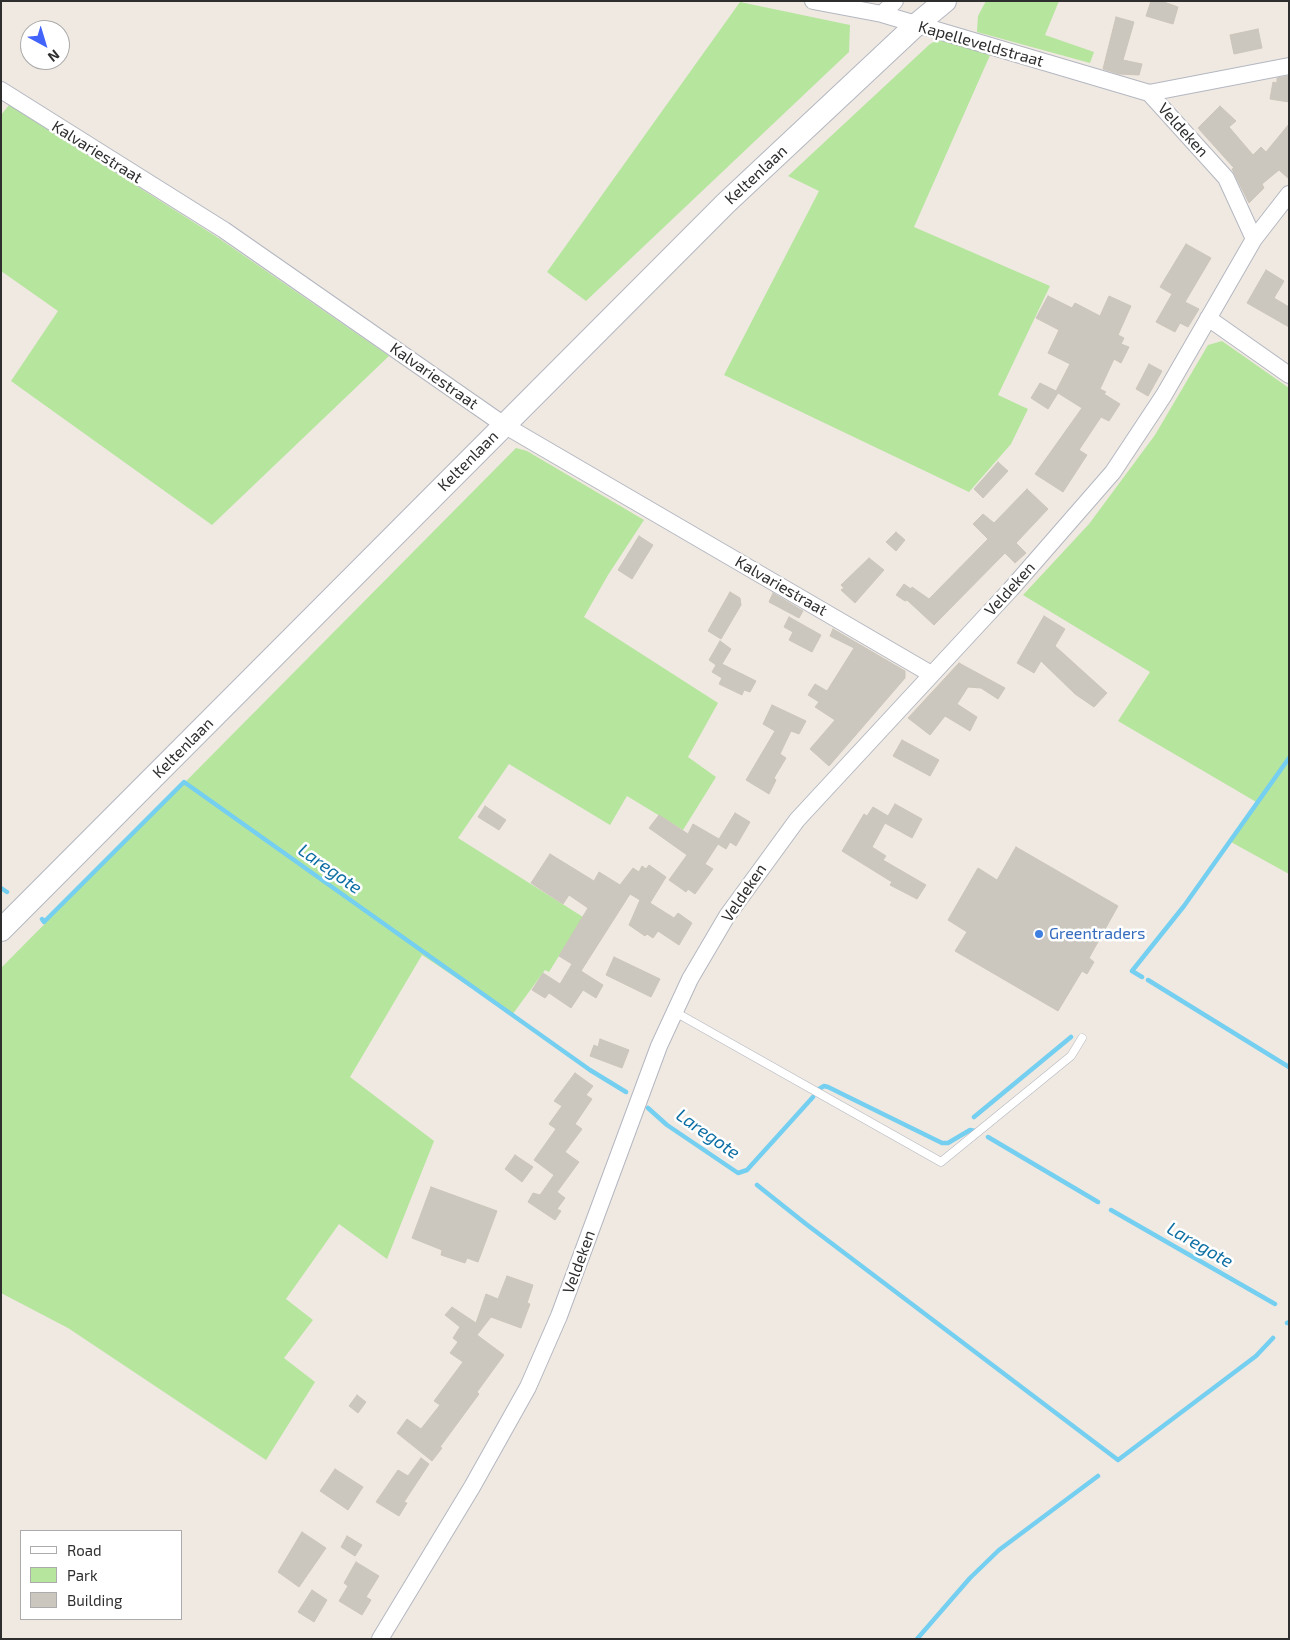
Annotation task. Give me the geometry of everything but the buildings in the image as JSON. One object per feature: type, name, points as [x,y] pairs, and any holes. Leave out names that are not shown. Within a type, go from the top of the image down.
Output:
[{"type":"main road","name":"Keltenlaan","points":[[1,930],[719,210],[916,25],[945,1]]},
{"type":"street","name":"Kapelleveldstraat","points":[[813,1],[882,14],[1149,92]]},
{"type":"street","points":[[882,14],[895,1]]},
{"type":"street","name":"Veldeken","points":[[1149,92],[1289,66]]},
{"type":"street","name":"Kalvariestraat","points":[[1,90],[224,230],[504,425],[931,674]]},
{"type":"street","name":"Veldeken","points":[[1149,92],[1226,178],[1254,240]]},
{"type":"street","name":"Veldeken","points":[[380,1639],[472,1487],[528,1387],[560,1316],[634,1112],[675,1012],[690,979],[723,924],[797,820],[1011,589],[1113,472],[1164,395],[1254,240],[1289,194]]},
{"type":"street","points":[[1208,318],[1289,376]]},
{"type":"lane","points":[[675,1012],[941,1162],[1070,1056],[1082,1038]]},
{"type":"green space","points":[[986,1],[1059,1],[1045,35],[1094,52],[1090,63],[977,32],[978,16]]},
{"type":"green space","points":[[740,2],[850,25],[849,52],[586,301],[547,272]]},
{"type":"green space","points":[[941,38],[991,53],[914,227],[1050,286],[998,395],[1028,409],[1011,444],[969,492],[724,375],[819,191],[788,176],[930,44]]},
{"type":"green space","points":[[9,105],[217,237],[389,356],[212,525],[11,381],[58,311],[1,271],[1,115]]},
{"type":"green space","points":[[1222,341],[1289,388],[1289,874],[1231,842],[1258,803],[1118,721],[1150,672],[1023,595],[1089,524],[1155,435],[1208,345]]},
{"type":"green space","points":[[516,448],[527,451],[644,520],[608,575],[584,617],[718,703],[688,757],[716,777],[683,830],[627,796],[610,825],[509,764],[458,838],[583,917],[549,972],[545,970],[512,1015],[422,955],[350,1077],[434,1141],[387,1259],[339,1224],[286,1299],[313,1320],[284,1358],[315,1382],[266,1460],[68,1328],[1,1293],[1,968]]},
{"type":"waterway","points":[[1142,977],[1132,971],[1184,906],[1289,758]]},
{"type":"waterway","name":"Laregote","points":[[42,919],[44,922],[184,782],[590,1070],[626,1092]]},
{"type":"waterway","name":"Laregote","points":[[1,888],[7,892]]},
{"type":"waterway","points":[[1148,980],[1289,1067]]},
{"type":"waterway","points":[[974,1117],[1071,1037]]},
{"type":"waterway","name":"Laregote","points":[[819,1089],[824,1086],[828,1087],[942,1143],[948,1143],[970,1130],[975,1131]]},
{"type":"waterway","name":"Laregote","points":[[648,1108],[667,1125],[738,1173],[747,1170],[813,1097]]},
{"type":"waterway","name":"Laregote","points":[[988,1137],[1098,1202]]},
{"type":"waterway","points":[[757,1185],[1118,1460],[1256,1356],[1273,1338]]},
{"type":"waterway","name":"Laregote","points":[[1111,1210],[1275,1304]]},
{"type":"waterway","points":[[917,1639],[970,1578],[999,1550],[1098,1476]]},
{"type":"place","name":"Greentraders","points":[[1039,934]]}]
